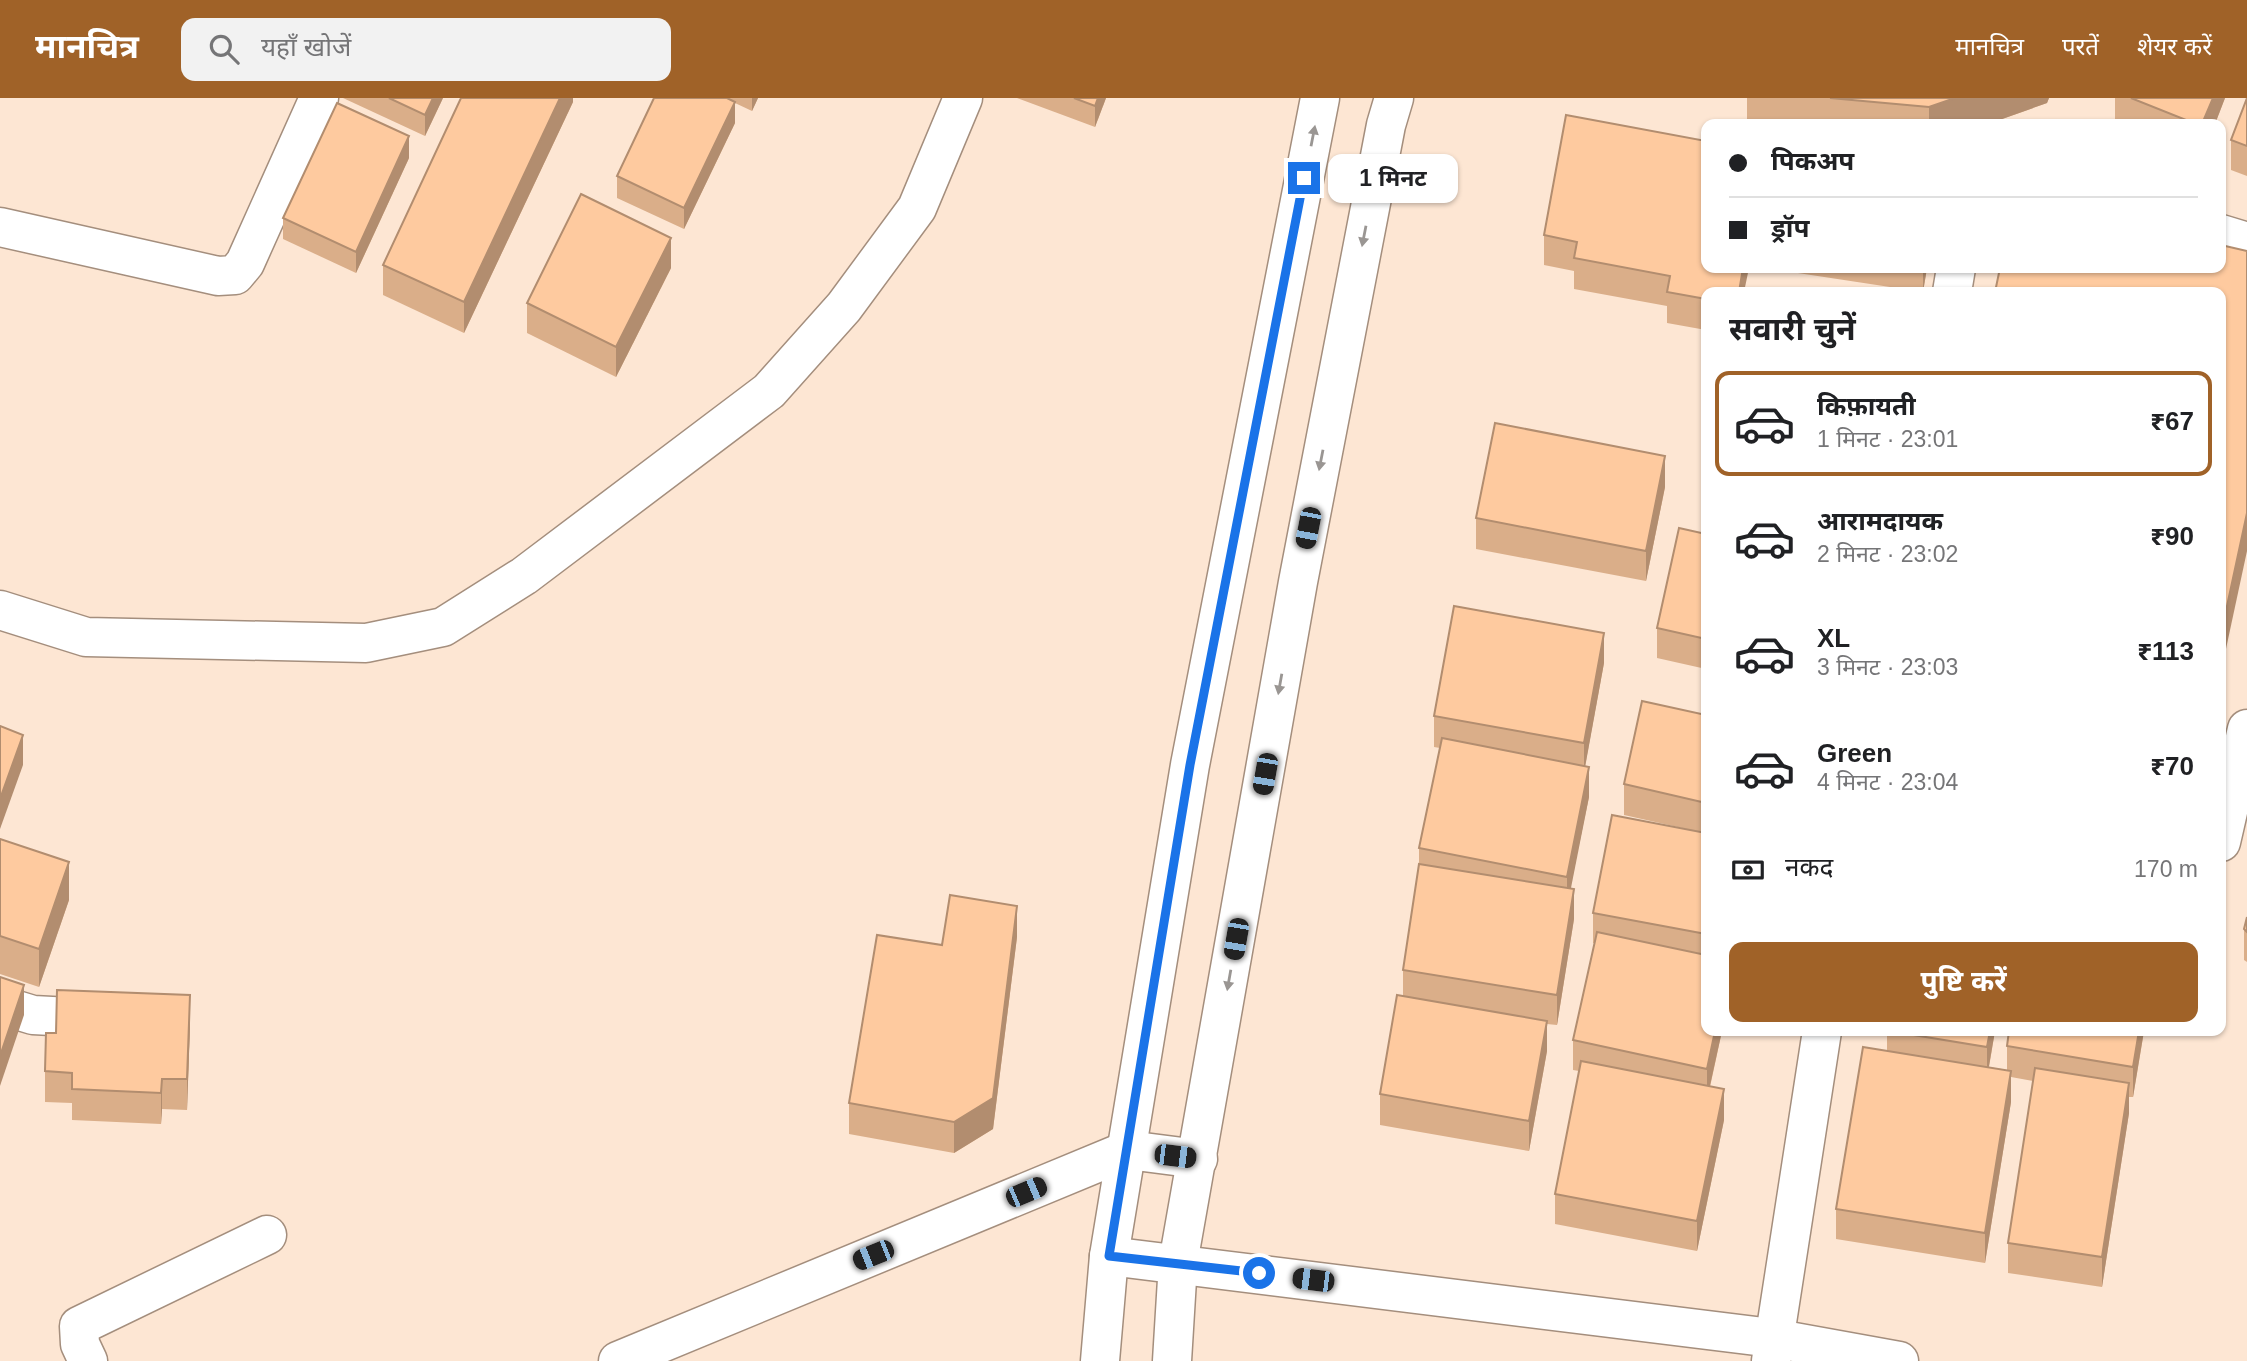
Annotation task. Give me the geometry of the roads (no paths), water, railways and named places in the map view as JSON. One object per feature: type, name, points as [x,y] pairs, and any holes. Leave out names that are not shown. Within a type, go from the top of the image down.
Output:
[{"type":"street","points":[[0,227],[218,276],[235,275],[246,263],[319,98]]},
{"type":"street","points":[[0,610],[86,637],[366,643],[443,627],[524,576],[769,391],[844,307],[917,208],[963,98]]},
{"type":"street","points":[[1100,1361],[1109,1256],[1190,765],[1320,98]]},
{"type":"street","points":[[1172,1361],[1178,1263],[1300,569],[1386,125],[1394,98]]},
{"type":"street","points":[[2226,236],[2247,242]]},
{"type":"street","points":[[2226,820],[2247,729]]},
{"type":"street","points":[[0,1005],[33,1015],[140,1020]]},
{"type":"street","points":[[1771,1349],[1821,1036]]},
{"type":"street","points":[[618,1361],[1128,1150],[1198,1159]]},
{"type":"street","points":[[88,1361],[80,1344],[79,1326],[267,1235]]},
{"type":"street","points":[[1109,1256],[1178,1263],[1771,1349],[1899,1361]]}]
